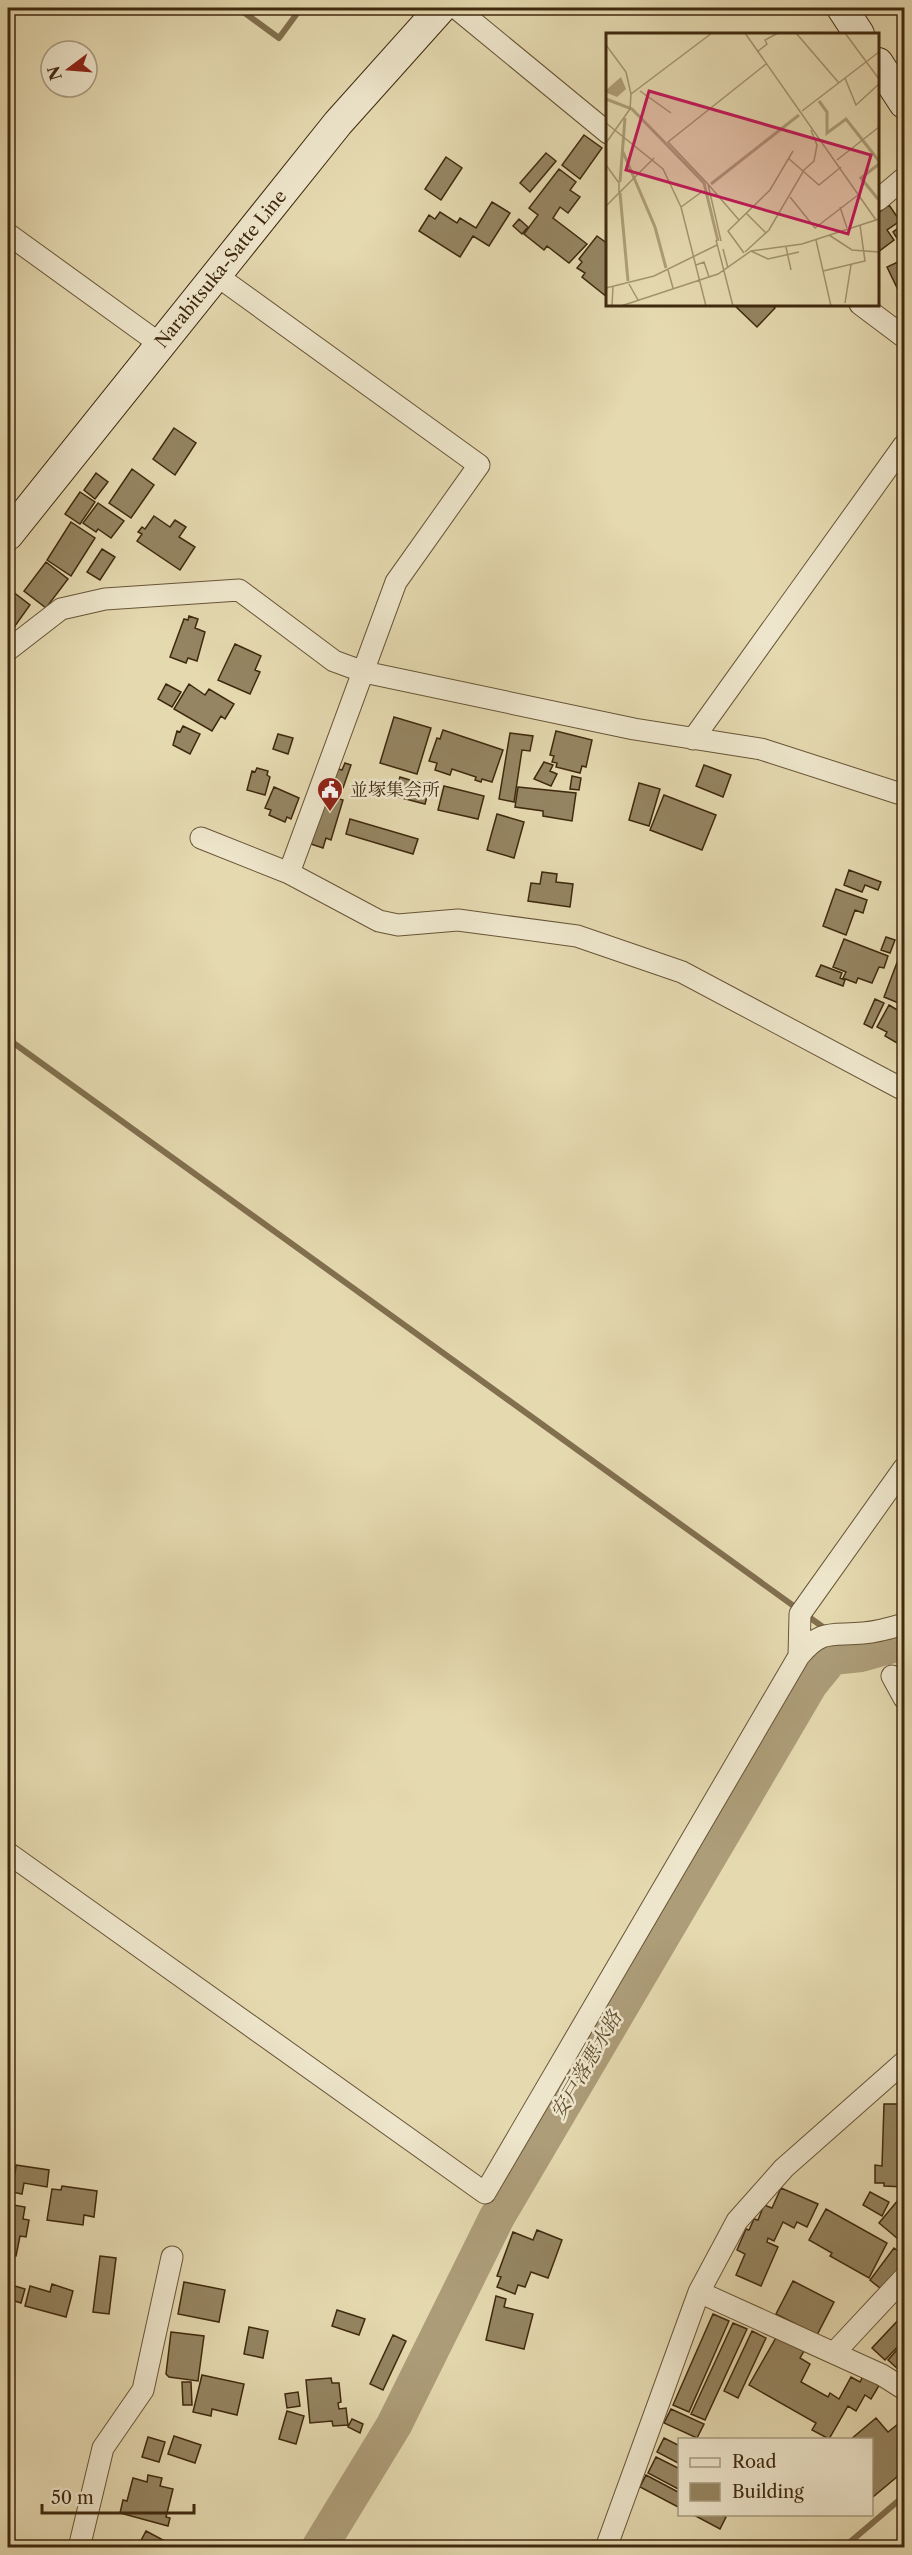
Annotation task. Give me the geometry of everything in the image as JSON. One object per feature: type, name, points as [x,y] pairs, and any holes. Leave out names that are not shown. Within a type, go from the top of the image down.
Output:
[{"type":"main road","name":"Narabitsuka-Satte Line","points":[[8,535],[338,123],[441,8]]},
{"type":"main road","points":[[879,65],[904,103]]},
{"type":"street","points":[[456,8],[606,131]]},
{"type":"street","points":[[879,199],[904,178]]},
{"type":"street","points":[[8,234],[160,344]]},
{"type":"street","points":[[216,275],[479,465],[396,582],[289,873]]},
{"type":"street","points":[[863,306],[904,337]]},
{"type":"street","points":[[693,739],[904,445]]},
{"type":"street","points":[[8,650],[61,609],[105,599],[239,590],[334,661],[364,672],[634,729],[761,749],[904,795]]},
{"type":"street","points":[[201,838],[289,873],[379,921],[399,925],[458,920],[577,936],[682,972],[904,1090]]},
{"type":"street","points":[[799,1656],[800,1614],[904,1468]]},
{"type":"street","points":[[8,1853],[485,2193],[799,1656],[815,1640],[827,1635],[846,1632],[875,1632],[904,1624]]},
{"type":"street","points":[[892,1676],[904,1698]]},
{"type":"street","points":[[606,2547],[699,2292],[737,2221],[776,2177],[904,2062]]},
{"type":"street","points":[[79,2547],[103,2448],[143,2390],[172,2257]]},
{"type":"street","points":[[834,2353],[904,2278]]},
{"type":"street","points":[[699,2292],[882,2375],[904,2389]]},
{"type":"building","points":[[584,135],[602,148],[580,179],[562,165]]},
{"type":"building","points":[[546,153],[556,161],[530,192],[520,183]]},
{"type":"building","points":[[446,157],[462,168],[441,200],[425,189]]},
{"type":"building","points":[[559,169],[576,182],[570,190],[580,197],[568,213],[560,207],[553,218],[587,244],[569,263],[547,246],[544,250],[524,234],[538,215],[529,208]]},
{"type":"building","points":[[492,202],[510,213],[489,246],[473,236],[460,257],[419,231],[429,215],[435,219],[440,212],[457,223],[460,218],[476,228]]},
{"type":"building","points":[[889,205],[900,221],[887,230],[894,240],[879,251],[879,212]]},
{"type":"building","points":[[519,219],[528,227],[522,234],[513,226]]},
{"type":"building","points":[[904,224],[904,244],[902,246],[893,232]]},
{"type":"building","points":[[597,236],[606,243],[606,296],[582,277],[585,273],[577,268],[582,262],[579,259]]},
{"type":"building","points":[[902,260],[904,297],[902,298],[887,267]]},
{"type":"building","points":[[735,306],[774,306],[775,308],[757,327]]},
{"type":"building","points":[[174,428],[196,443],[175,475],[153,459]]},
{"type":"building","points":[[132,469],[154,485],[131,518],[109,503]]},
{"type":"building","points":[[96,473],[108,482],[95,499],[84,490]]},
{"type":"building","points":[[80,492],[95,502],[80,524],[65,514]]},
{"type":"building","points":[[98,503],[124,521],[111,538],[83,523]]},
{"type":"building","points":[[154,516],[170,527],[175,520],[186,527],[179,537],[195,547],[180,570],[137,541],[142,534],[138,532],[142,527],[145,529]]},
{"type":"building","points":[[71,522],[95,538],[71,576],[47,560]]},
{"type":"building","points":[[102,549],[115,557],[100,580],[87,572]]},
{"type":"building","points":[[46,562],[68,579],[46,608],[24,591]]},
{"type":"building","points":[[8,588],[30,605],[15,626],[8,620]]},
{"type":"building","points":[[189,616],[198,619],[195,628],[205,632],[197,661],[188,658],[186,663],[170,657],[184,619],[188,620]]},
{"type":"building","points":[[235,644],[261,656],[255,670],[260,672],[250,694],[218,680]]},
{"type":"building","points":[[166,684],[181,692],[172,707],[158,699]]},
{"type":"building","points":[[189,684],[205,695],[209,689],[234,704],[225,719],[221,716],[212,731],[174,709]]},
{"type":"building","points":[[394,717],[431,728],[417,774],[380,763]]},
{"type":"building","points":[[183,726],[200,734],[190,754],[173,745],[177,731],[180,732]]},
{"type":"building","points":[[443,730],[503,750],[492,782],[482,779],[481,782],[475,780],[476,777],[452,769],[450,775],[435,770],[437,763],[429,761],[437,738],[440,739]]},
{"type":"building","points":[[556,731],[592,740],[586,767],[582,766],[580,773],[556,767],[557,763],[552,762],[554,756],[550,755]]},
{"type":"building","points":[[510,733],[533,736],[530,751],[522,750],[514,802],[499,799]]},
{"type":"building","points":[[278,734],[293,738],[288,754],[273,749]]},
{"type":"building","points":[[544,762],[553,765],[550,771],[557,774],[551,786],[534,779]]},
{"type":"building","points":[[345,763],[351,765],[343,788],[330,783],[335,768],[342,770]]},
{"type":"building","points":[[704,765],[731,775],[723,797],[696,786]]},
{"type":"building","points":[[257,768],[268,771],[267,775],[270,777],[265,795],[247,790],[252,771],[255,772]]},
{"type":"building","points":[[572,776],[581,778],[579,790],[570,789]]},
{"type":"building","points":[[400,777],[430,786],[425,804],[394,796]]},
{"type":"building","points":[[639,783],[660,789],[649,826],[629,820]]},
{"type":"building","points":[[444,786],[484,796],[478,819],[438,810]]},
{"type":"building","points":[[274,787],[299,798],[291,819],[287,817],[285,822],[269,815],[271,810],[265,808]]},
{"type":"building","points":[[518,787],[576,793],[572,821],[543,816],[543,811],[515,807]]},
{"type":"building","points":[[327,790],[341,795],[339,799],[343,800],[331,840],[326,838],[323,848],[311,844]]},
{"type":"building","points":[[664,795],[716,815],[702,850],[650,830]]},
{"type":"building","points":[[497,814],[524,822],[514,858],[487,850]]},
{"type":"building","points":[[350,819],[418,839],[413,854],[346,834]]},
{"type":"building","points":[[849,870],[881,882],[878,890],[865,885],[862,892],[844,885]]},
{"type":"building","points":[[542,872],[557,874],[556,882],[573,884],[570,907],[528,901],[531,883],[540,884]]},
{"type":"building","points":[[836,889],[867,900],[863,913],[855,910],[846,935],[823,926]]},
{"type":"building","points":[[886,937],[895,940],[890,953],[881,950]]},
{"type":"building","points":[[844,939],[888,956],[884,968],[879,967],[872,983],[858,978],[856,983],[843,978],[846,972],[833,967]]},
{"type":"building","points":[[904,944],[904,994],[901,1004],[884,997]]},
{"type":"building","points":[[821,965],[842,973],[840,978],[845,980],[843,986],[816,976]]},
{"type":"building","points":[[875,999],[884,1003],[872,1028],[864,1024]]},
{"type":"building","points":[[889,1005],[904,1014],[904,1047],[885,1036],[887,1032],[877,1027]]},
{"type":"building","points":[[884,2104],[904,2104],[904,2187],[875,2183],[875,2165],[882,2166]]},
{"type":"building","points":[[16,2165],[49,2170],[47,2187],[24,2183],[22,2194],[12,2192],[12,2188],[8,2187],[8,2173],[15,2174]]},
{"type":"building","points":[[62,2186],[97,2191],[94,2217],[84,2215],[83,2225],[47,2220],[52,2189],[61,2190]]},
{"type":"building","points":[[781,2188],[818,2204],[807,2227],[797,2222],[794,2228],[783,2222],[774,2241],[768,2238],[767,2242],[778,2247],[761,2286],[736,2275],[745,2254],[737,2250],[746,2229],[749,2230],[754,2219],[758,2220],[764,2205],[772,2208]]},
{"type":"building","points":[[870,2192],[889,2202],[882,2216],[863,2205]]},
{"type":"building","points":[[904,2193],[904,2244],[879,2223]]},
{"type":"building","points":[[8,2204],[25,2207],[23,2219],[29,2220],[26,2237],[20,2236],[16,2256],[9,2255],[8,2259]]},
{"type":"building","points":[[826,2209],[887,2243],[869,2278],[830,2256],[832,2253],[809,2240]]},
{"type":"building","points":[[537,2230],[562,2240],[548,2278],[531,2272],[525,2287],[518,2285],[515,2294],[497,2287],[501,2277],[497,2276],[513,2232],[533,2240]]},
{"type":"building","points":[[894,2248],[904,2256],[904,2268],[886,2293],[870,2280]]},
{"type":"building","points":[[100,2256],[116,2258],[109,2314],[93,2312]]},
{"type":"building","points":[[793,2281],[834,2302],[817,2335],[776,2314]]},
{"type":"building","points":[[184,2282],[225,2290],[219,2322],[178,2314]]},
{"type":"building","points":[[8,2284],[25,2289],[21,2303],[8,2299]]},
{"type":"building","points":[[52,2284],[73,2291],[66,2317],[25,2306],[30,2286],[50,2292]]},
{"type":"building","points":[[496,2296],[506,2299],[504,2307],[533,2314],[524,2349],[486,2340]]},
{"type":"building","points":[[337,2310],[365,2319],[359,2335],[332,2326]]},
{"type":"building","points":[[713,2314],[729,2321],[689,2412],[673,2405]]},
{"type":"building","points":[[904,2314],[904,2340],[885,2360],[872,2348]]},
{"type":"building","points":[[733,2323],[747,2329],[705,2420],[691,2414]]},
{"type":"building","points":[[249,2327],[268,2331],[263,2358],[244,2354]]},
{"type":"building","points":[[752,2331],[766,2338],[738,2398],[724,2391]]},
{"type":"building","points":[[171,2332],[204,2336],[198,2381],[169,2377],[166,2374]]},
{"type":"building","points":[[393,2335],[406,2341],[383,2390],[370,2384]]},
{"type":"building","points":[[777,2336],[804,2351],[800,2358],[810,2364],[801,2382],[828,2397],[830,2393],[839,2399],[851,2377],[860,2382],[864,2374],[880,2384],[871,2399],[865,2395],[856,2411],[848,2406],[830,2438],[812,2430],[816,2423],[749,2385]]},
{"type":"building","points":[[904,2342],[904,2366],[900,2371],[888,2360]]},
{"type":"building","points":[[202,2375],[244,2384],[237,2415],[212,2409],[211,2416],[193,2412]]},
{"type":"building","points":[[331,2378],[332,2383],[339,2383],[341,2402],[338,2403],[339,2409],[346,2408],[348,2425],[333,2426],[332,2421],[310,2423],[306,2380]]},
{"type":"building","points":[[182,2382],[191,2382],[192,2405],[183,2405]]},
{"type":"building","points":[[298,2392],[300,2406],[287,2408],[285,2394]]},
{"type":"building","points":[[671,2409],[704,2424],[697,2438],[664,2423]]},
{"type":"building","points":[[287,2411],[304,2416],[296,2444],[279,2439]]},
{"type":"building","points":[[876,2418],[888,2432],[898,2424],[904,2432],[904,2471],[873,2497],[873,2438],[852,2438]]},
{"type":"building","points":[[352,2419],[363,2424],[360,2433],[348,2427]]},
{"type":"building","points":[[174,2436],[201,2445],[195,2463],[168,2454]]},
{"type":"building","points":[[148,2437],[165,2442],[159,2462],[142,2457]]},
{"type":"building","points":[[664,2438],[678,2445],[678,2463],[657,2452]]},
{"type":"building","points":[[656,2457],[678,2468],[678,2489],[648,2473]]},
{"type":"building","points":[[148,2475],[162,2478],[160,2486],[173,2489],[166,2517],[170,2518],[168,2526],[120,2513],[123,2500],[127,2501],[133,2478],[147,2482]]},
{"type":"building","points":[[646,2475],[678,2492],[678,2507],[640,2487]]},
{"type":"building","points":[[696,2516],[726,2517],[720,2529]]},
{"type":"building","points":[[146,2531],[178,2548],[137,2548]]},
{"type":"waterway","points":[[238,8],[279,38],[301,8]]},
{"type":"waterway","points":[[8,1039],[827,1630]]},
{"type":"waterway","points":[[843,1641],[861,1654]]},
{"type":"waterway","name":"安戸落悪水路","points":[[319,2548],[394,2425],[497,2217],[810,1684],[832,1657],[861,1654],[904,1642]]},
{"type":"waterway","points":[[843,2548],[904,2496]]},
{"type":"place","name":"並塚集会所","points":[[330,813]]}]
